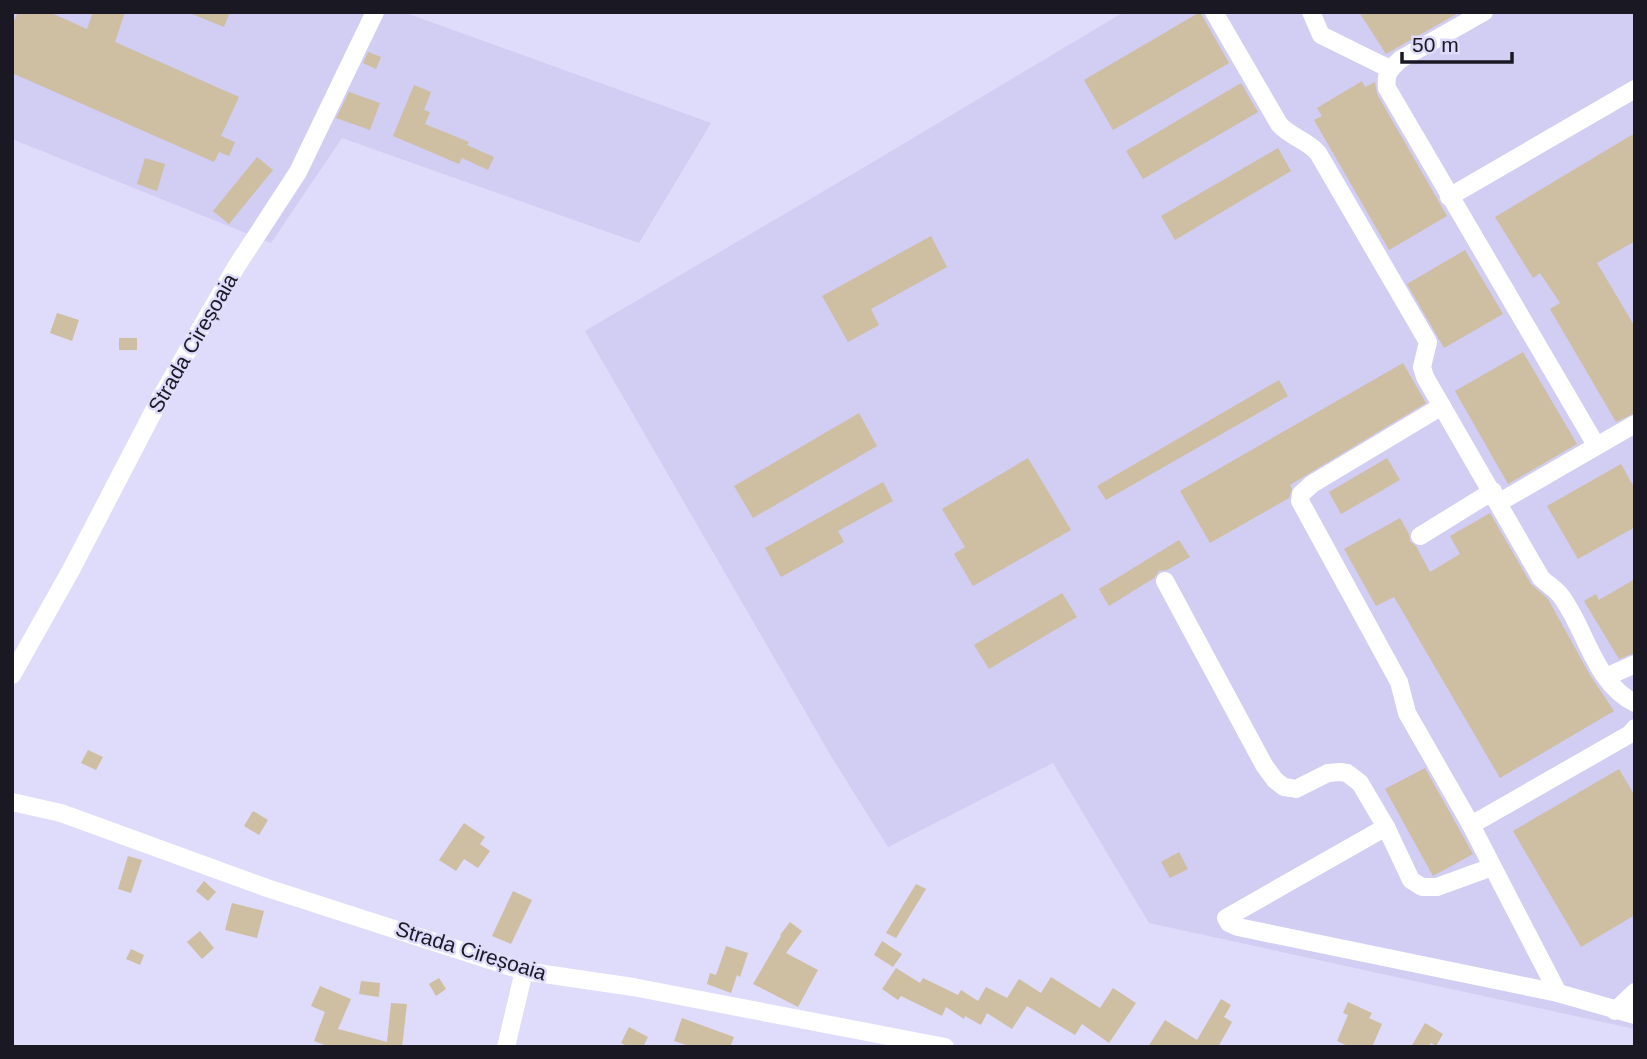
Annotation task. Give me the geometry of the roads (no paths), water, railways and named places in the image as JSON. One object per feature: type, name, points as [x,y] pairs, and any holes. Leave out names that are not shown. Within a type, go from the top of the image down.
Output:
[{"type":"street","name":"Strada Cireșoaia","points":[[12,675],[71,570],[161,397],[236,267],[298,172],[375,12]]},
{"type":"street","points":[[1214,12],[1279,124],[1285,132],[1313,146],[1318,153],[1428,342],[1422,367],[1425,377],[1541,578],[1560,595],[1606,677],[1618,692],[1635,703]]},
{"type":"street","points":[[1311,12],[1321,36],[1390,69]]},
{"type":"street","points":[[1483,12],[1401,59],[1386,76],[1387,88],[1596,445]]},
{"type":"street","points":[[1450,197],[1635,89]]},
{"type":"street","points":[[1443,406],[1312,484],[1301,494],[1300,501],[1399,682],[1407,713],[1471,825],[1559,993]]},
{"type":"street","points":[[1420,536],[1635,424]]},
{"type":"street","points":[[1165,581],[1264,765],[1275,780],[1284,787],[1296,789],[1328,773],[1347,773],[1360,783],[1387,827],[1411,880],[1422,887],[1437,887],[1492,867]]},
{"type":"street","points":[[1606,677],[1635,664]]},
{"type":"street","points":[[1471,825],[1630,734],[1635,728]]},
{"type":"street","name":"Strada Cireșoaia","points":[[12,802],[61,813],[267,888],[524,971],[659,992],[945,1047]]},
{"type":"street","points":[[1387,827],[1226,918],[1229,923],[1238,927],[1559,993],[1635,1015]]},
{"type":"street","points":[[506,1047],[524,971]]},
{"type":"street","points":[[1615,1011],[1635,992]]}]
